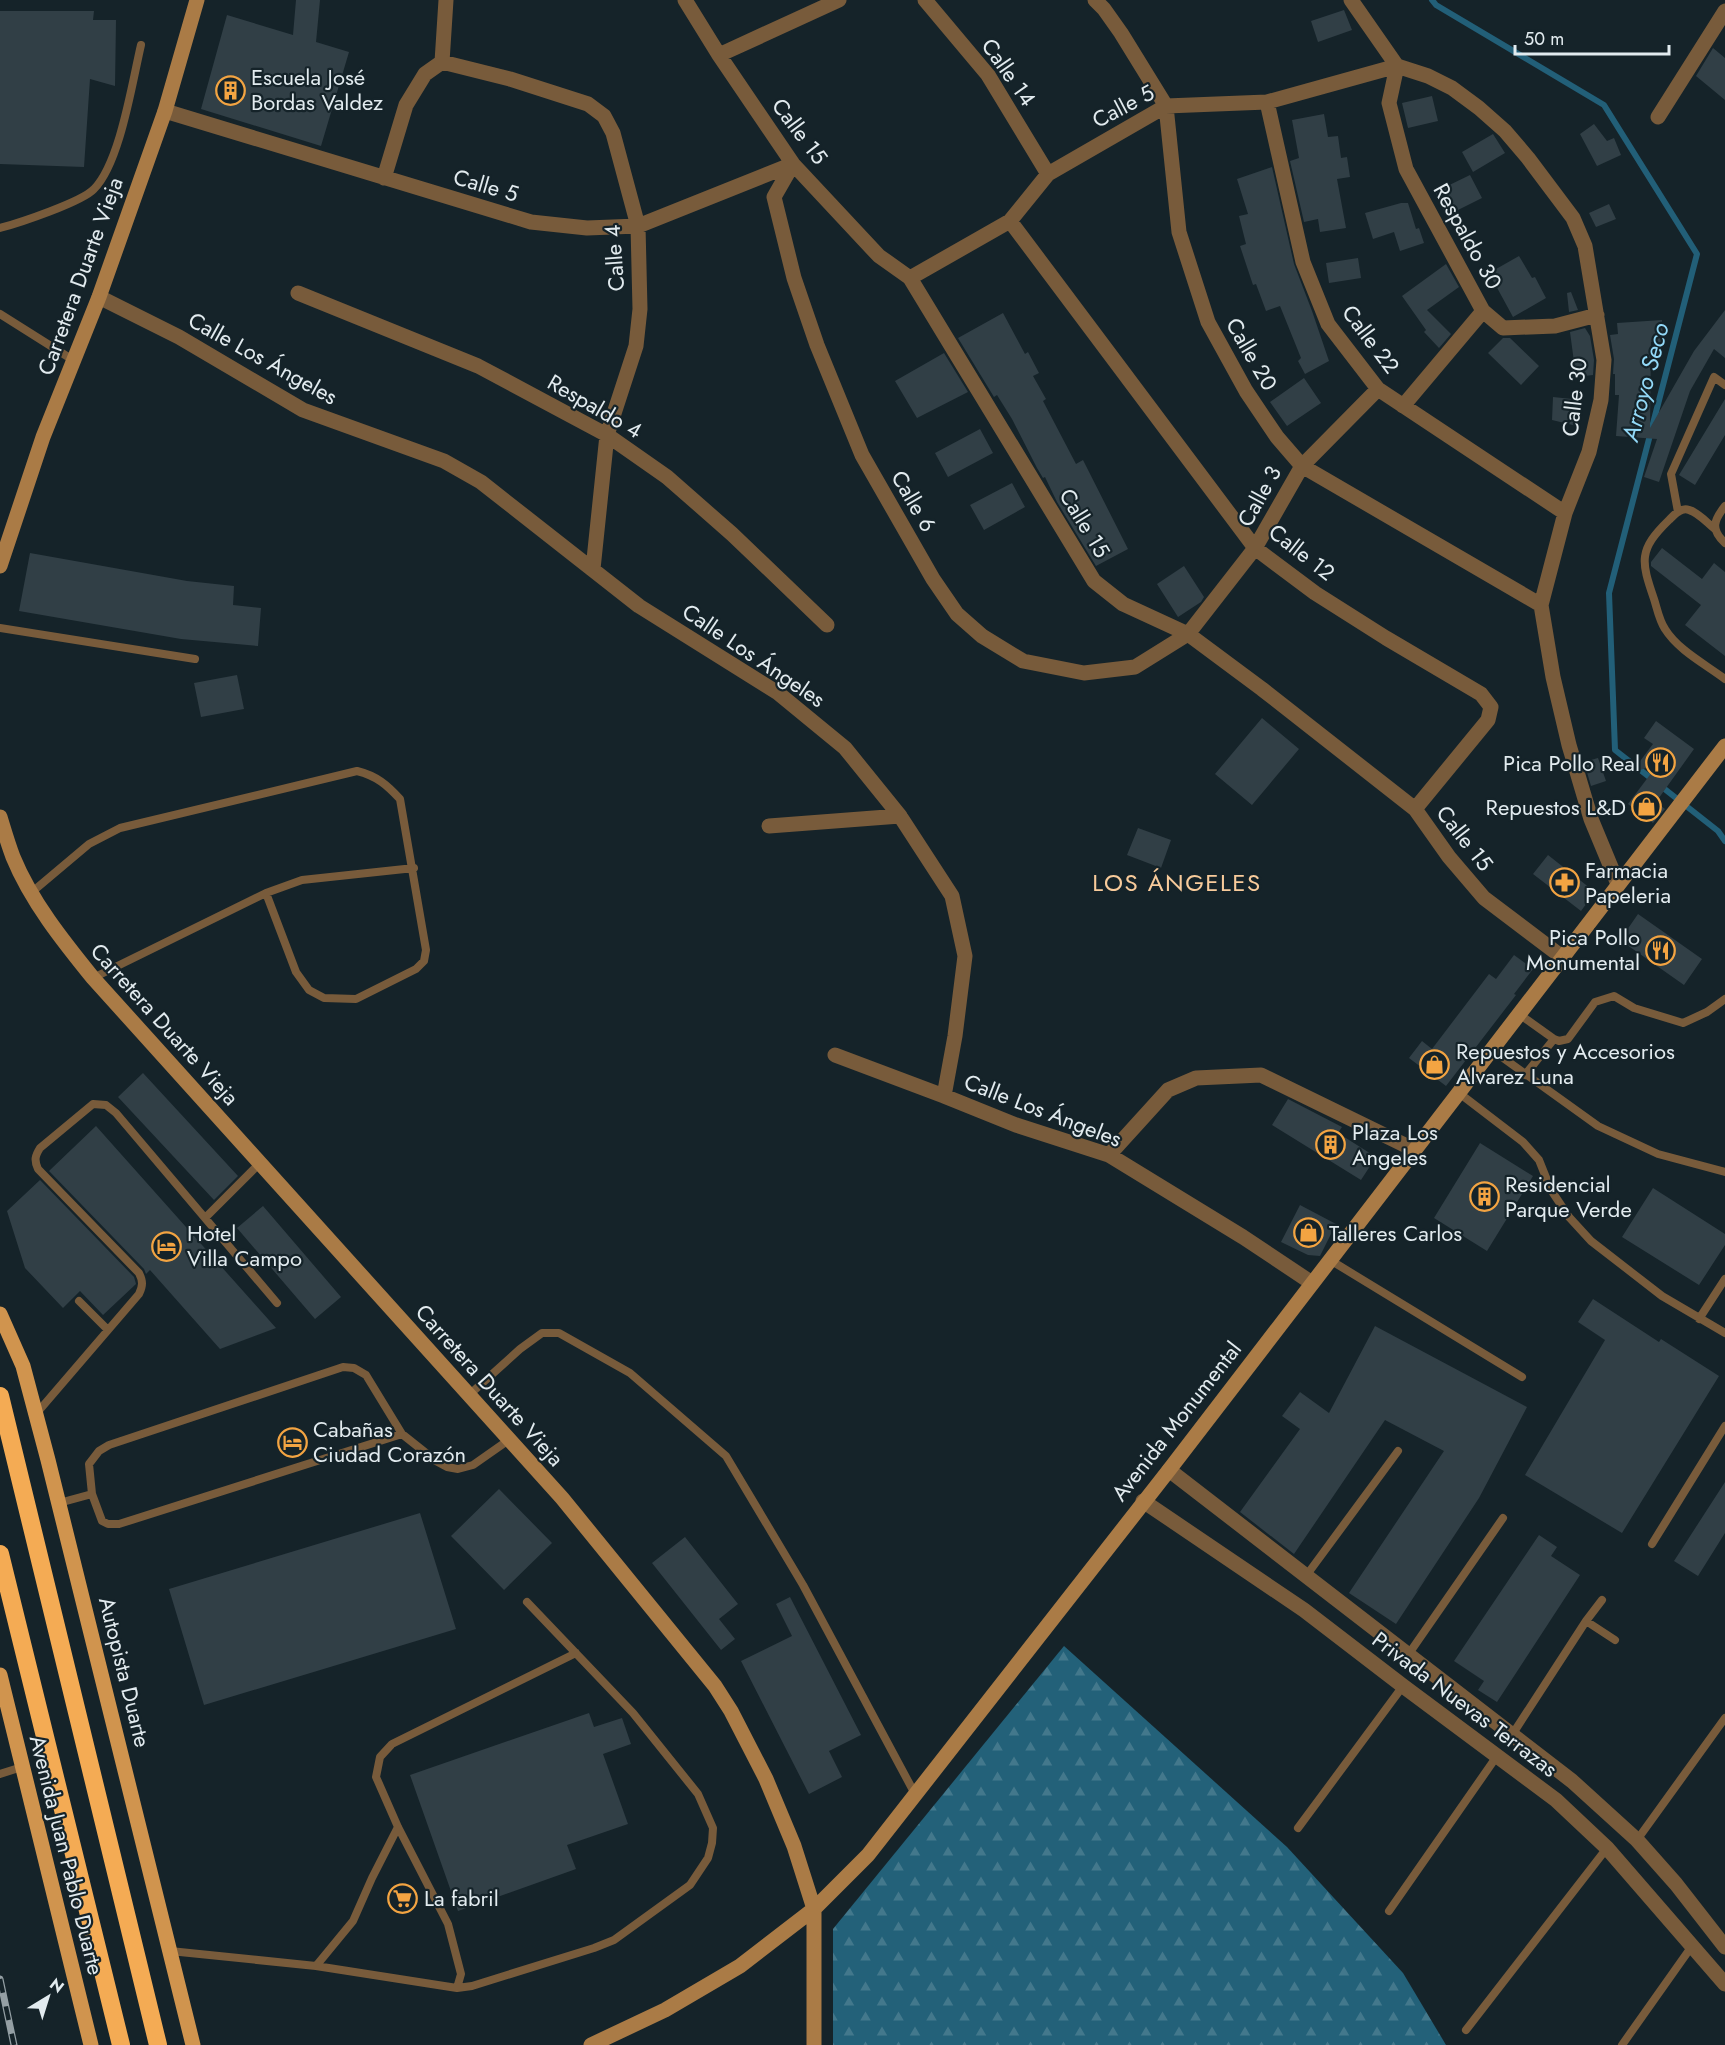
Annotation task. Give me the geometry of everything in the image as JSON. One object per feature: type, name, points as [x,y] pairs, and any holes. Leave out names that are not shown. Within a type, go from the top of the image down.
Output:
[{"type":"highway","points":[[0,1396],[158,2045]]},
{"type":"highway","points":[[0,1554],[121,2045]]},
{"type":"main road","name":"Carretera Duarte Vieja","points":[[0,566],[43,436],[99,297],[113,252],[165,111],[197,0]]},
{"type":"main road","name":"Avenida Monumental","points":[[591,2045],[666,2010],[740,1966],[814,1909],[868,1855],[1169,1470],[1725,746]]},
{"type":"main road","name":"Carretera Duarte Vieja","points":[[0,817],[14,858],[32,892],[66,945],[93,978],[562,1498],[715,1686],[731,1711],[766,1779],[794,1846],[814,1909],[814,2045]]},
{"type":"main road","name":"Autopista Duarte","points":[[0,1314],[23,1366],[36,1414],[192,2045]]},
{"type":"main road","name":"Avenida Juan Pablo Duarte","points":[[0,1675],[91,2045]]},
{"type":"street","points":[[384,178],[406,105],[425,75],[442,62],[446,0]]},
{"type":"street","name":"Calle 15","points":[[685,0],[719,55],[793,164],[879,256],[910,278],[1094,581],[1123,604],[1188,634],[1415,809],[1449,857],[1484,898],[1562,957]]},
{"type":"street","points":[[719,55],[839,0]]},
{"type":"street","name":"Calle 14","points":[[925,0],[988,75],[1048,174]]},
{"type":"street","name":"Calle 20","points":[[1095,0],[1126,40],[1167,106],[1179,232],[1208,322],[1252,400],[1277,437],[1302,466],[1541,605]]},
{"type":"street","points":[[1351,0],[1397,66]]},
{"type":"street","points":[[1658,117],[1725,11]]},
{"type":"street","name":"Calle 4","points":[[442,62],[510,79],[588,104],[604,116],[614,133],[638,226],[640,309],[636,346],[607,435],[592,568]]},
{"type":"street","name":"Calle 5","points":[[910,278],[1010,221],[1048,174],[1167,106],[1267,102],[1397,66]]},
{"type":"street","name":"Respaldo 30","points":[[1397,66],[1389,103],[1406,169],[1483,311],[1503,328],[1555,326],[1597,315]]},
{"type":"street","name":"Calle 30","points":[[1397,66],[1428,76],[1452,88],[1505,131],[1573,218],[1585,246],[1604,360],[1601,400],[1589,452],[1565,513],[1541,605],[1553,676],[1569,745],[1591,819],[1618,884]]},
{"type":"street","name":"Calle 22","points":[[1267,102],[1307,273],[1328,324],[1378,388],[1565,513]]},
{"type":"street","name":"Calle 5","points":[[165,111],[531,222],[587,228],[638,226],[793,164]]},
{"type":"street","name":"Calle 6","points":[[793,164],[774,197],[794,278],[817,345],[862,455],[933,579],[957,614],[982,636],[1023,661],[1084,673],[1135,667],[1188,634]]},
{"type":"street","name":"Calle 12","points":[[1010,221],[1255,548],[1315,593],[1481,694],[1491,707],[1488,720],[1415,809]]},
{"type":"street","name":"Respaldo 4","points":[[298,293],[478,366],[607,435],[667,477],[732,534],[827,625]]},
{"type":"street","name":"Calle Los Ángeles","points":[[99,297],[180,337],[303,410],[444,461],[482,482],[639,606],[778,693],[845,748],[900,816],[952,896],[965,956],[955,1036],[944,1096],[1016,1125],[1109,1155],[1243,1237],[1312,1283]]},
{"type":"street","points":[[1403,406],[1483,311]]},
{"type":"street","name":"Calle 3","points":[[1188,634],[1255,548],[1302,466],[1378,388]]},
{"type":"street","points":[[769,826],[900,816]]},
{"type":"street","points":[[835,1055],[944,1096]]},
{"type":"street","points":[[1109,1155],[1168,1090],[1196,1078],[1261,1074],[1415,1150]]},
{"type":"street","name":"Privada Nuevas Terrazas","points":[[1169,1470],[1572,1781],[1637,1840],[1723,1939]]},
{"type":"street","name":"Privada Nuevas Terrazas","points":[[1143,1501],[1304,1610],[1556,1800],[1607,1848],[1725,1984]]},
{"type":"lane","points":[[0,228],[80,199],[93,191],[105,176],[115,153],[141,45]]},
{"type":"lane","points":[[0,314],[73,360]]},
{"type":"lane","points":[[1678,512],[1671,474],[1714,377],[1725,385]]},
{"type":"lane","points":[[1725,506],[1717,515],[1715,529],[1717,535],[1725,543]]},
{"type":"lane","points":[[1715,529],[1690,510],[1684,509],[1667,522],[1646,551],[1644,560],[1645,572],[1663,626],[1672,640],[1725,680]]},
{"type":"lane","points":[[0,628],[195,659]]},
{"type":"lane","points":[[32,892],[89,844],[120,828],[357,771],[371,774],[385,783],[400,799],[414,868],[426,950],[424,961],[416,969],[356,999],[324,998],[309,990],[296,972],[266,893]]},
{"type":"lane","points":[[93,978],[266,893],[302,880],[414,868]]},
{"type":"lane","points":[[1519,1014],[1559,1041],[1568,1039],[1595,1002],[1614,996],[1634,1008],[1683,1023],[1707,1012],[1725,999]]},
{"type":"lane","points":[[1525,1075],[1554,1039]]},
{"type":"lane","points":[[1492,1050],[1598,1126],[1658,1154],[1725,1172]]},
{"type":"lane","points":[[1459,1093],[1523,1142],[1539,1160],[1551,1190],[1569,1217],[1591,1241],[1662,1296],[1725,1334]]},
{"type":"lane","points":[[36,1414],[139,1294],[143,1281],[139,1273],[38,1169],[35,1156],[40,1148],[93,1104],[106,1105],[116,1113],[278,1302]]},
{"type":"lane","points":[[205,1218],[259,1164]]},
{"type":"lane","points":[[1330,1260],[1522,1377]]},
{"type":"lane","points":[[1699,1319],[1725,1279]]},
{"type":"lane","points":[[79,1301],[108,1330]]},
{"type":"lane","points":[[469,1395],[520,1349],[542,1333],[559,1333],[630,1373],[726,1456],[803,1585],[915,1794]]},
{"type":"lane","points":[[402,1434],[119,1524],[108,1524],[102,1521],[92,1494],[89,1464],[99,1451],[109,1445],[343,1367],[354,1368],[366,1375],[402,1434],[447,1467],[458,1469],[473,1465],[510,1439]]},
{"type":"lane","points":[[1652,1544],[1725,1426]]},
{"type":"lane","points":[[1306,1576],[1398,1451]]},
{"type":"lane","points":[[59,1503],[92,1494]]},
{"type":"lane","points":[[1408,1655],[1503,1518]]},
{"type":"lane","points":[[1512,1735],[1602,1600]]},
{"type":"lane","points":[[170,1951],[316,1966],[457,1988],[483,1983],[614,1940],[690,1885],[708,1858],[713,1828],[698,1794],[633,1713],[527,1602]]},
{"type":"lane","points":[[1586,1621],[1615,1640]]},
{"type":"lane","points":[[457,1988],[461,1974],[448,1924],[398,1827],[376,1777],[380,1757],[392,1744],[576,1653]]},
{"type":"lane","points":[[1298,1828],[1403,1686]]},
{"type":"lane","points":[[1637,1840],[1725,1718]]},
{"type":"lane","points":[[1389,1911],[1497,1756]]},
{"type":"lane","points":[[0,1774],[22,1767]]},
{"type":"lane","points":[[316,1966],[353,1922],[398,1827]]},
{"type":"lane","points":[[1466,2030],[1607,1848]]},
{"type":"lane","points":[[1622,2045],[1692,1946]]},
{"type":"green space","points":[[1064,1646],[1287,1847],[1403,1973],[1446,2045],[833,2045],[833,1929]]},
{"type":"building","name":"Escuela José Bordas Valdez","points":[[296,0],[320,0],[316,42],[349,52],[321,146],[201,109],[227,15],[293,35]]},
{"type":"building","points":[[1344,10],[1352,30],[1318,42],[1311,21]]},
{"type":"building","points":[[0,11],[94,11],[93,20],[116,20],[115,86],[90,79],[84,167],[0,164]]},
{"type":"building","points":[[1713,48],[1725,58],[1725,100],[1696,76]]},
{"type":"building","points":[[1432,96],[1438,121],[1408,128],[1402,103]]},
{"type":"building","points":[[1324,114],[1328,137],[1338,136],[1341,158],[1347,157],[1350,177],[1337,179],[1346,228],[1320,232],[1318,219],[1304,222],[1290,161],[1299,158],[1292,120]]},
{"type":"building","points":[[1594,124],[1607,141],[1614,138],[1621,155],[1597,166],[1580,134]]},
{"type":"building","points":[[1493,134],[1505,153],[1473,172],[1462,152]]},
{"type":"building","points":[[1272,167],[1294,264],[1329,361],[1305,374],[1298,361],[1301,358],[1280,306],[1266,311],[1256,284],[1253,285],[1240,246],[1246,244],[1239,216],[1248,214],[1237,179]]},
{"type":"building","points":[[1470,175],[1482,198],[1452,213],[1445,213],[1435,192]]},
{"type":"building","points":[[1408,203],[1416,229],[1419,228],[1424,243],[1400,251],[1394,232],[1373,239],[1365,213]]},
{"type":"building","points":[[1609,204],[1616,219],[1596,227],[1589,213]]},
{"type":"building","points":[[1519,256],[1532,278],[1535,277],[1546,298],[1513,317],[1489,273]]},
{"type":"building","points":[[1358,258],[1361,278],[1329,283],[1326,263]]},
{"type":"building","points":[[1446,264],[1459,287],[1427,310],[1451,334],[1439,348],[1424,332],[1426,330],[1402,296]]},
{"type":"building","points":[[1571,292],[1578,310],[1569,312],[1567,293]]},
{"type":"building","points":[[1725,310],[1725,358],[1714,349],[1690,391],[1659,482],[1644,477],[1657,439],[1616,436],[1619,395],[1615,395],[1614,359],[1610,335],[1618,334],[1617,323],[1662,320],[1663,342],[1651,342],[1650,428],[1694,351]]},
{"type":"building","points":[[1003,313],[1025,354],[1028,352],[1039,373],[1033,376],[1046,399],[1043,401],[1076,464],[1083,460],[1128,549],[1096,566],[1057,502],[1045,477],[1043,478],[1037,468],[1012,419],[997,395],[994,397],[958,338]]},
{"type":"building","points":[[1585,328],[1590,336],[1594,360],[1593,375],[1576,377],[1570,332]]},
{"type":"building","points":[[1503,338],[1510,338],[1539,366],[1521,385],[1488,353]]},
{"type":"building","points":[[944,353],[968,392],[917,418],[895,381]]},
{"type":"building","points":[[1304,378],[1321,403],[1287,426],[1270,402]]},
{"type":"building","points":[[1553,397],[1572,399],[1580,406],[1577,426],[1552,420]]},
{"type":"building","points":[[1725,399],[1725,435],[1695,485],[1679,475]]},
{"type":"building","points":[[980,429],[993,453],[948,477],[935,453]]},
{"type":"building","points":[[1012,483],[1025,507],[984,530],[970,505]]},
{"type":"building","points":[[1662,548],[1702,579],[1714,563],[1725,572],[1725,656],[1685,625],[1701,605],[1651,566],[1651,562]]},
{"type":"building","points":[[30,553],[187,581],[234,586],[233,605],[261,608],[258,646],[181,639],[19,611]]},
{"type":"building","points":[[1184,566],[1204,597],[1201,602],[1178,617],[1157,584]]},
{"type":"building","points":[[237,675],[244,709],[201,717],[194,683]]},
{"type":"building","points":[[1262,718],[1299,749],[1252,805],[1215,774]]},
{"type":"building","points":[[1656,721],[1694,749],[1656,802],[1665,809],[1653,823],[1628,804],[1658,764],[1631,773],[1653,744],[1644,738]]},
{"type":"building","points":[[1598,758],[1606,781],[1591,786],[1584,762]]},
{"type":"building","points":[[1138,828],[1171,840],[1161,868],[1127,855]]},
{"type":"building","name":"Farmacia Papeleria","points":[[1548,855],[1595,892],[1581,911],[1533,874]]},
{"type":"building","name":"Pica Pollo Monumental","points":[[1638,914],[1702,959],[1684,985],[1620,940]]},
{"type":"building","points":[[1514,955],[1533,969],[1514,994],[1516,995],[1446,1086],[1409,1058],[1422,1041],[1432,1049],[1489,974],[1496,979]]},
{"type":"building","points":[[143,1073],[238,1176],[214,1200],[118,1097]]},
{"type":"building","name":"Plaza Los Angeles","points":[[1288,1099],[1342,1127],[1338,1133],[1376,1157],[1361,1180],[1272,1125]]},
{"type":"building","name":"Hotel Villa Campo","points":[[96,1126],[276,1328],[220,1349],[150,1270],[146,1274],[144,1269],[49,1171]]},
{"type":"building","name":"Residencial Parque Verde","points":[[1480,1143],[1533,1176],[1487,1251],[1434,1218]]},
{"type":"building","points":[[40,1180],[134,1277],[136,1284],[103,1315],[80,1291],[63,1308],[25,1268],[7,1211]]},
{"type":"building","points":[[1653,1188],[1725,1234],[1725,1245],[1699,1285],[1622,1237]]},
{"type":"building","name":"Talleres Carlos","points":[[1300,1205],[1336,1224],[1320,1256],[1308,1255],[1281,1242]]},
{"type":"building","points":[[263,1206],[341,1297],[315,1319],[237,1228]]},
{"type":"building","points":[[1593,1299],[1659,1342],[1661,1339],[1719,1376],[1622,1533],[1525,1475],[1605,1340],[1578,1322]]},
{"type":"building","points":[[1375,1326],[1527,1407],[1479,1498],[1396,1624],[1349,1593],[1444,1451],[1385,1420],[1294,1554],[1240,1512],[1300,1429],[1282,1416],[1300,1392],[1329,1413]]},
{"type":"building","points":[[1725,1482],[1725,1533],[1698,1576],[1674,1561]]},
{"type":"building","points":[[499,1489],[552,1543],[504,1590],[451,1536]]},
{"type":"building","points":[[420,1513],[456,1629],[204,1705],[169,1589]]},
{"type":"building","points":[[1539,1535],[1557,1547],[1551,1556],[1580,1575],[1497,1702],[1478,1690],[1484,1681],[1454,1661]]},
{"type":"building","points":[[685,1537],[738,1604],[719,1619],[735,1639],[721,1650],[652,1563]]},
{"type":"building","points":[[790,1597],[861,1735],[829,1751],[842,1777],[809,1794],[741,1661],[792,1636],[776,1604]]},
{"type":"building","points":[[589,1713],[594,1727],[622,1718],[631,1744],[603,1754],[628,1824],[567,1845],[576,1869],[458,1911],[410,1775]]},
{"type":"waterway","name":"Arroyo Seco","points":[[1432,0],[1436,5],[1604,105],[1697,254],[1609,593],[1615,750],[1718,831],[1725,841]]},
{"type":"railway","points":[[0,1979],[14,2045]]},
{"type":"place","name":"Escuela José Bordas Valdez","points":[[230,90]]},
{"type":"place","name":"Pica Pollo Real","points":[[1661,763]]},
{"type":"place","name":"Repuestos L&D","points":[[1647,807]]},
{"type":"place","name":"Farmacia Papeleria","points":[[1564,883]]},
{"type":"place","name":"Pica Pollo Monumental","points":[[1661,950]]},
{"type":"place","name":"Repuestos y Accesorios Alvarez Luna","points":[[1435,1064]]},
{"type":"place","name":"Plaza Los Angeles","points":[[1331,1145]]},
{"type":"place","name":"Residencial Parque Verde","points":[[1484,1197]]},
{"type":"place","name":"Talleres Carlos","points":[[1308,1233]]},
{"type":"place","name":"Hotel Villa Campo","points":[[166,1246]]},
{"type":"place","name":"Cabañas Ciudad Corazón","points":[[292,1442]]},
{"type":"place","name":"La fabril","points":[[403,1898]]},
{"type":"district","name":"LOS ÁNGELES","points":[[1177,882]]}]
